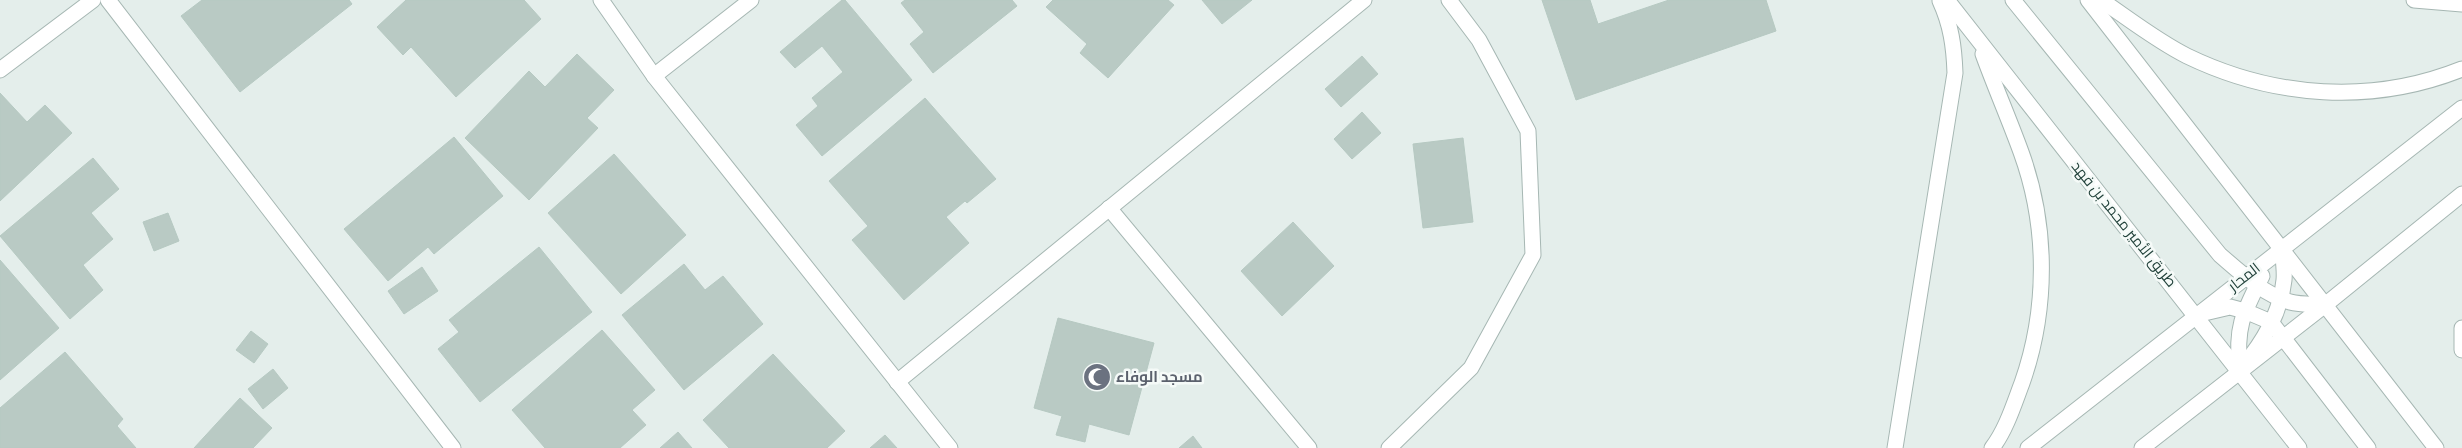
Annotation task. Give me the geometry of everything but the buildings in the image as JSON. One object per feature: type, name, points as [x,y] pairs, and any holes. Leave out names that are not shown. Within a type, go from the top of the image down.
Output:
[{"type":"street","points":[[0,70],[93,0]]},
{"type":"street","points":[[108,0],[453,448]]},
{"type":"street","points":[[602,0],[654,76],[950,448]]},
{"type":"street","points":[[654,76],[751,0]]},
{"type":"street","points":[[897,382],[1364,0]]},
{"type":"street","points":[[1389,448],[1470,368],[1533,255],[1528,131],[1479,40],[1449,0]]},
{"type":"street","points":[[1895,448],[1955,72],[1954,45],[1949,21],[1940,0]]},
{"type":"street","name":"طريق الأمير محمد بن فهد","points":[[1947,0],[2196,314],[2299,448]]},
{"type":"street","points":[[2013,0],[2220,255],[2258,286],[2280,298],[2292,302],[2325,305]]},
{"type":"street","points":[[2088,0],[2436,448]]},
{"type":"street","points":[[2101,0],[2185,55],[2245,80],[2276,86],[2311,92],[2377,91],[2412,86],[2462,69]]},
{"type":"street","points":[[2414,0],[2462,4]]},
{"type":"street","points":[[1978,41],[2022,154],[2035,202],[2041,252],[2041,292],[2036,331],[2027,367],[2014,404],[1992,448]]},
{"type":"street","name":"المحار","points":[[2028,448],[2196,314],[2462,108]]},
{"type":"street","points":[[2142,448],[2325,305],[2462,194]]},
{"type":"street","points":[[1109,208],[1309,448]]},
{"type":"street","points":[[2240,372],[2237,344],[2245,310],[2282,248]]},
{"type":"street","points":[[2240,372],[2267,334],[2280,298],[2284,280],[2282,248]]},
{"type":"street","points":[[2196,314],[2230,307],[2245,310],[2271,322],[2368,448]]},
{"type":"street","points":[[2462,328],[2462,350]]},
{"type":"place","name":"مسجد الوفاء","points":[[1097,377]]}]
